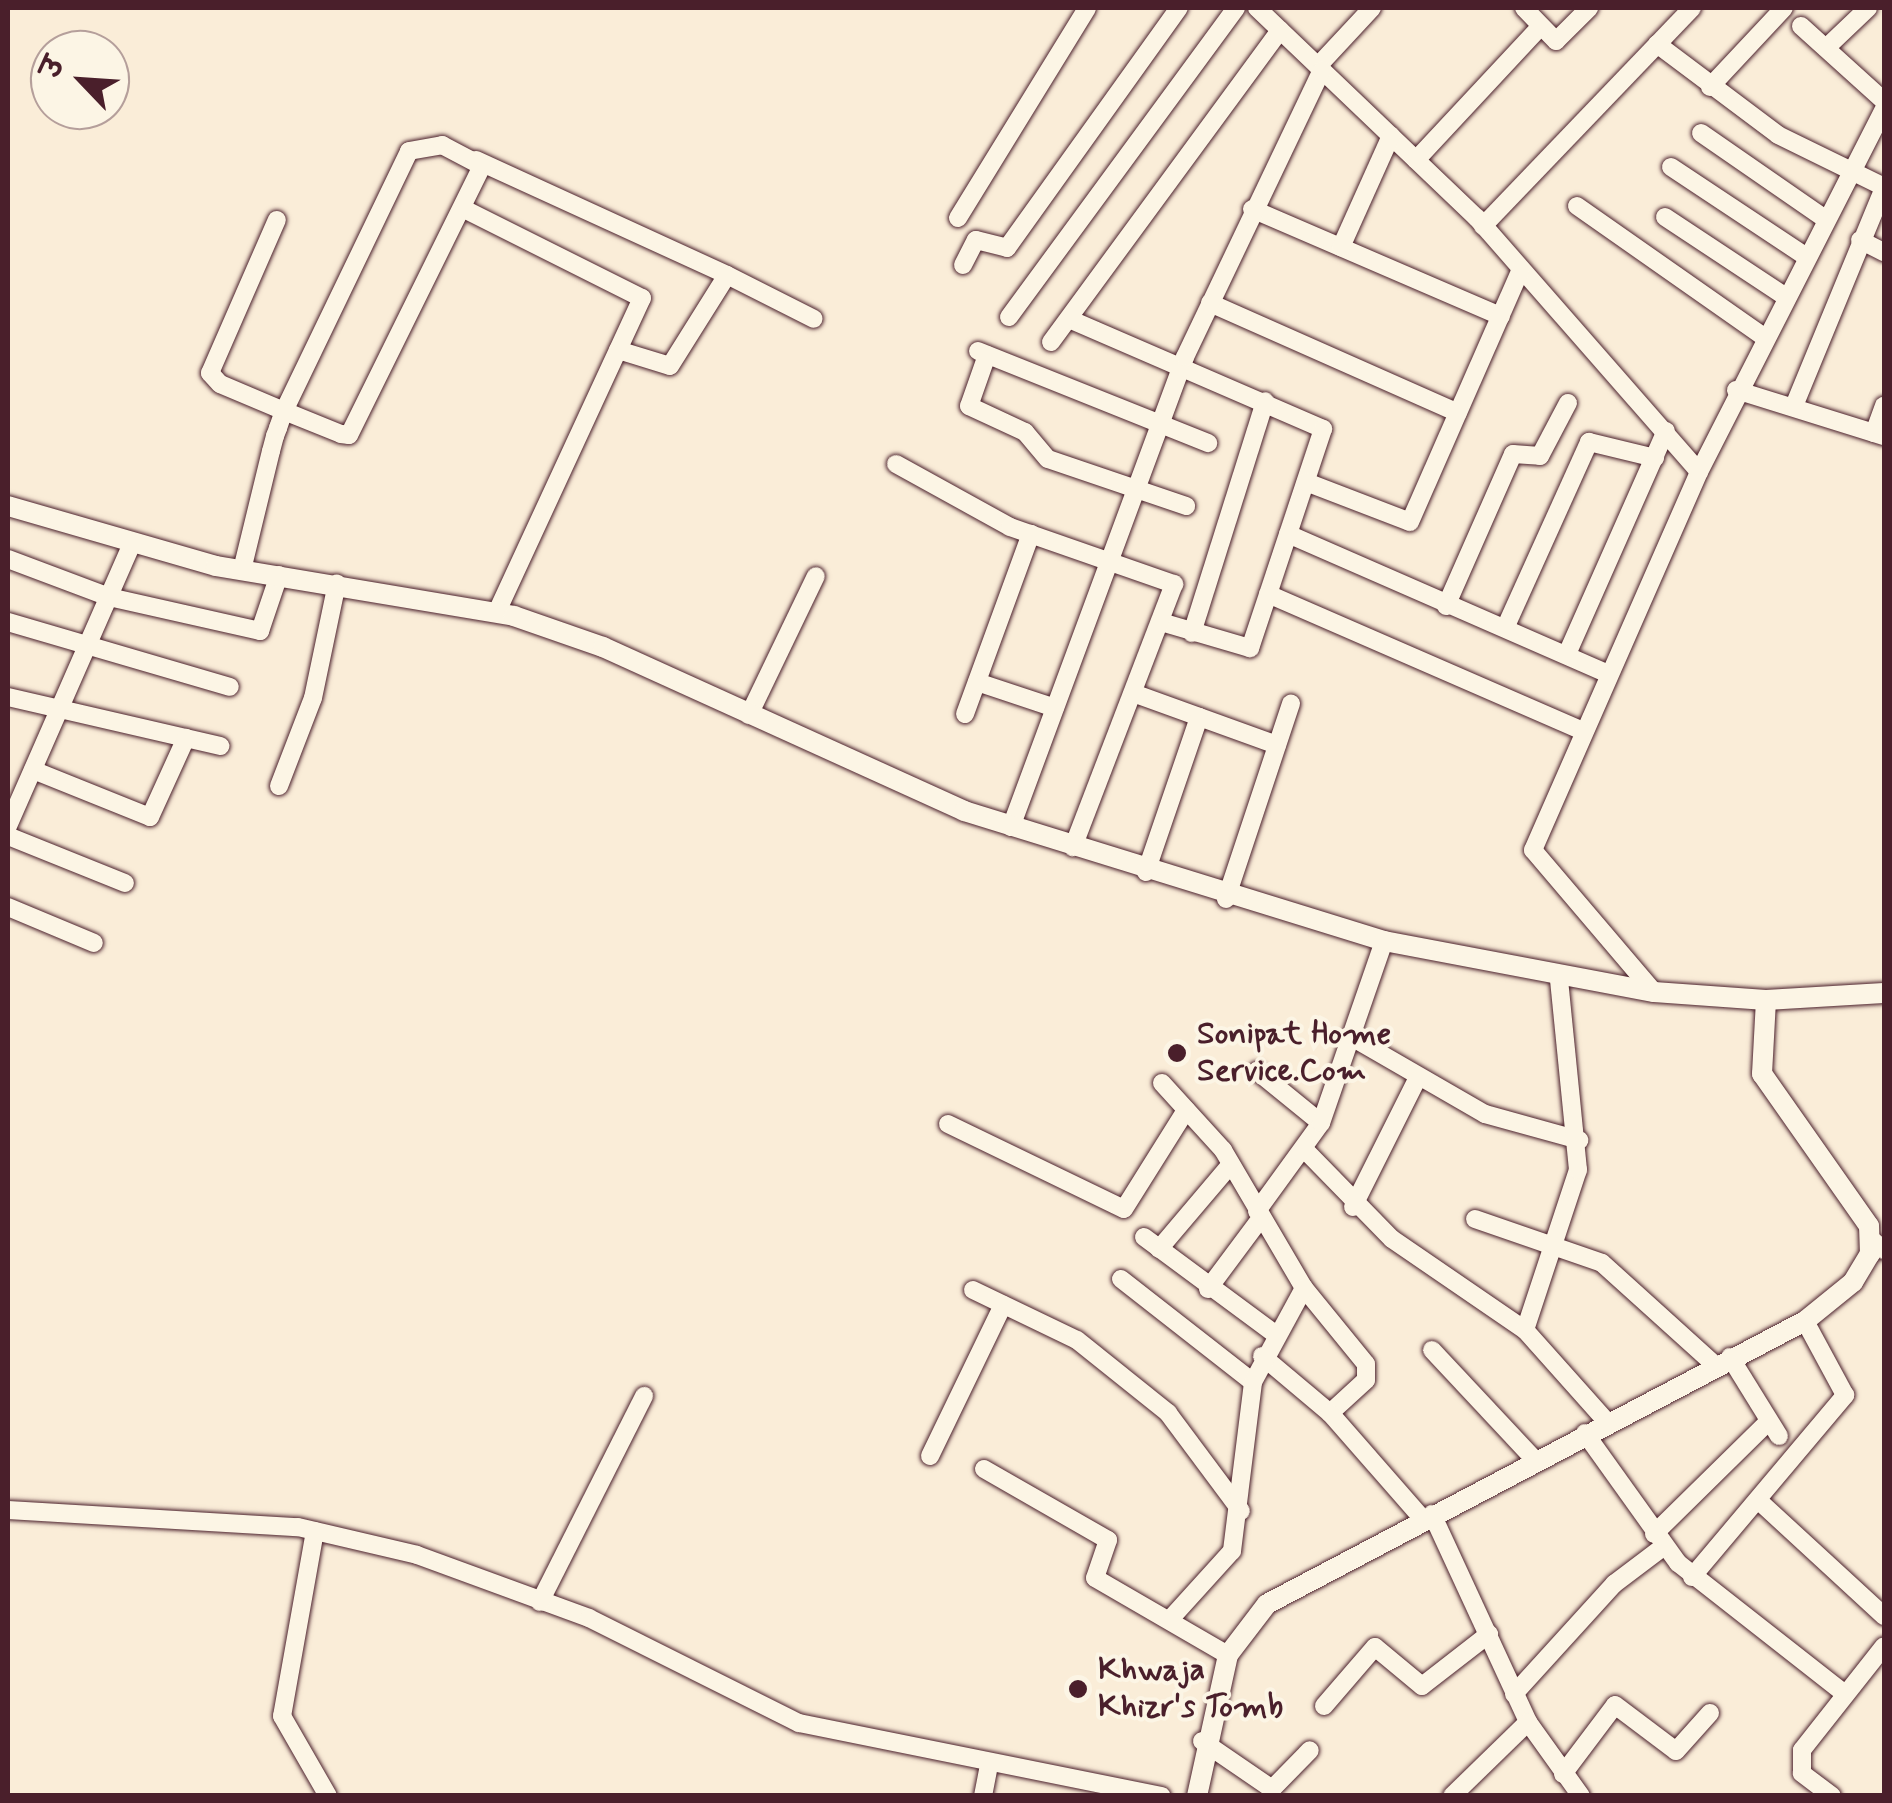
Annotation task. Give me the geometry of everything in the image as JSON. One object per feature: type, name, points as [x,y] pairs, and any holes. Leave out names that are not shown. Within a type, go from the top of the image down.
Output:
[{"type":"street","points":[[958,218],[1086,8]]},
{"type":"street","points":[[963,265],[976,240],[1007,248],[1179,8]]},
{"type":"street","points":[[1009,317],[1236,8]]},
{"type":"street","points":[[1257,8],[1484,226],[1698,472]]},
{"type":"street","points":[[1011,827],[1182,366],[1210,302],[1320,68],[1372,8]]},
{"type":"street","points":[[1524,8],[1558,41],[1589,8]]},
{"type":"street","points":[[1484,226],[1692,8]]},
{"type":"street","points":[[1710,87],[1784,8]]},
{"type":"street","points":[[1826,48],[1868,8]]},
{"type":"street","points":[[1801,26],[1884,101]]},
{"type":"street","points":[[1416,160],[1540,27]]},
{"type":"street","points":[[1051,342],[1280,30]]},
{"type":"street","points":[[1657,44],[1710,87],[1884,188],[1794,406]]},
{"type":"street","points":[[1654,992],[1534,850],[1582,730],[1761,336],[1884,109]]},
{"type":"street","points":[[1701,133],[1825,219]]},
{"type":"street","points":[[1340,247],[1391,136]]},
{"type":"street","points":[[242,570],[284,411],[411,148],[442,145],[814,319]]},
{"type":"street","points":[[277,220],[210,373],[284,411],[352,433],[482,170],[476,160]]},
{"type":"street","points":[[1671,167],[1805,256]]},
{"type":"street","points":[[1577,206],[1761,336]]},
{"type":"street","points":[[464,209],[639,290],[618,350],[498,612]]},
{"type":"street","points":[[1252,209],[1500,316]]},
{"type":"street","points":[[1665,217],[1783,296]]},
{"type":"street","points":[[1860,240],[1884,252]]},
{"type":"street","points":[[1306,482],[1406,526],[1521,269]]},
{"type":"street","points":[[618,350],[670,366],[726,275]]},
{"type":"street","points":[[1210,302],[1458,413]]},
{"type":"street","points":[[1069,319],[1266,401],[1323,429],[1247,651],[1161,622]]},
{"type":"street","points":[[1186,506],[1048,459],[1025,432],[969,406],[983,353],[1208,444]]},
{"type":"street","points":[[1736,390],[1879,435],[1884,406]]},
{"type":"street","points":[[1192,633],[1266,401]]},
{"type":"street","points":[[1446,606],[1513,454],[1540,456],[1568,403]]},
{"type":"street","points":[[1567,654],[1666,431]]},
{"type":"street","points":[[1506,626],[1589,442],[1655,458]]},
{"type":"street","points":[[896,464],[1031,534],[1173,582],[1073,847]]},
{"type":"street","points":[[8,506],[132,544],[242,570],[498,612],[603,647],[749,715],[1011,827],[1226,899],[1384,941],[1559,978],[1654,992],[1766,1000],[1884,993]]},
{"type":"street","points":[[965,714],[1031,534]]},
{"type":"street","points":[[1288,534],[1446,606],[1506,626],[1608,674]]},
{"type":"street","points":[[8,826],[14,796],[33,770],[132,544]]},
{"type":"street","points":[[8,559],[109,596],[260,631],[279,575]]},
{"type":"street","points":[[749,715],[816,576]]},
{"type":"street","points":[[279,786],[313,698],[337,583]]},
{"type":"street","points":[[1268,594],[1582,730]]},
{"type":"street","points":[[8,622],[86,650],[230,687]]},
{"type":"street","points":[[977,682],[1055,708]]},
{"type":"street","points":[[1133,693],[1276,745]]},
{"type":"street","points":[[8,697],[220,746]]},
{"type":"street","points":[[1226,899],[1291,704]]},
{"type":"street","points":[[1146,872],[1199,717]]},
{"type":"street","points":[[33,770],[150,817],[186,738]]},
{"type":"street","points":[[8,836],[125,884]]},
{"type":"street","points":[[8,907],[94,943]]},
{"type":"street","points":[[1208,1289],[1321,1124],[1355,1039],[1384,941]]},
{"type":"street","points":[[1524,1330],[1558,1247],[1579,1140],[1559,978]]},
{"type":"street","points":[[1197,1796],[1202,1741],[1228,1656],[1267,1604],[1534,1459],[1805,1320],[1853,1282],[1878,1245],[1860,1208],[1762,1074],[1766,1000]]},
{"type":"street","points":[[1355,1039],[1416,1081],[1529,1132],[1579,1140]]},
{"type":"street","points":[[1257,1072],[1321,1124]]},
{"type":"street","points":[[1353,1206],[1416,1081]]},
{"type":"street","points":[[1162,1083],[1231,1164],[1304,1288],[1368,1370],[1330,1412]]},
{"type":"street","points":[[948,1124],[1124,1209],[1186,1110]]},
{"type":"street","points":[[1306,1151],[1353,1206],[1524,1330],[1606,1421]]},
{"type":"street","points":[[1159,1249],[1231,1164]]},
{"type":"street","points":[[1475,1218],[1558,1247],[1617,1274],[1722,1361],[1774,1428],[1614,1584],[1514,1694]]},
{"type":"street","points":[[1144,1237],[1208,1289],[1275,1334]]},
{"type":"street","points":[[1122,1279],[1253,1382]]},
{"type":"street","points":[[1174,1616],[1226,1564],[1241,1511],[1253,1382],[1262,1356],[1304,1288]]},
{"type":"street","points":[[973,1290],[1077,1340],[1168,1413],[1241,1511]]},
{"type":"street","points":[[930,1456],[1004,1304]]},
{"type":"street","points":[[1692,1577],[1844,1395],[1805,1320]]},
{"type":"street","points":[[1432,1350],[1534,1459]]},
{"type":"street","points":[[1262,1356],[1330,1412],[1427,1516],[1489,1634],[1528,1722],[1581,1796]]},
{"type":"street","points":[[540,1602],[644,1396]]},
{"type":"street","points":[[1585,1433],[1659,1540],[1692,1577],[1841,1691]]},
{"type":"street","points":[[984,1470],[1108,1540],[1092,1576],[1174,1616],[1228,1656]]},
{"type":"street","points":[[1759,1500],[1884,1616]]},
{"type":"street","points":[[8,1510],[315,1531],[417,1555],[540,1602],[786,1718],[989,1765],[1162,1796]]},
{"type":"street","points":[[315,1531],[282,1716],[328,1796]]},
{"type":"street","points":[[1324,1706],[1374,1647],[1422,1686],[1489,1634]]},
{"type":"street","points":[[1832,1796],[1802,1773],[1802,1750],[1841,1691],[1884,1646]]},
{"type":"street","points":[[1563,1774],[1615,1704],[1676,1751],[1710,1713]]},
{"type":"street","points":[[1452,1796],[1528,1722]]},
{"type":"street","points":[[1202,1741],[1272,1789],[1310,1750]]},
{"type":"street","points":[[983,1796],[989,1765]]},
{"type":"place","name":"Sonipat Home Service.Com","points":[[1177,1053]]},
{"type":"place","name":"Khwaja Khizr's Tomb","points":[[1078,1689]]}]
